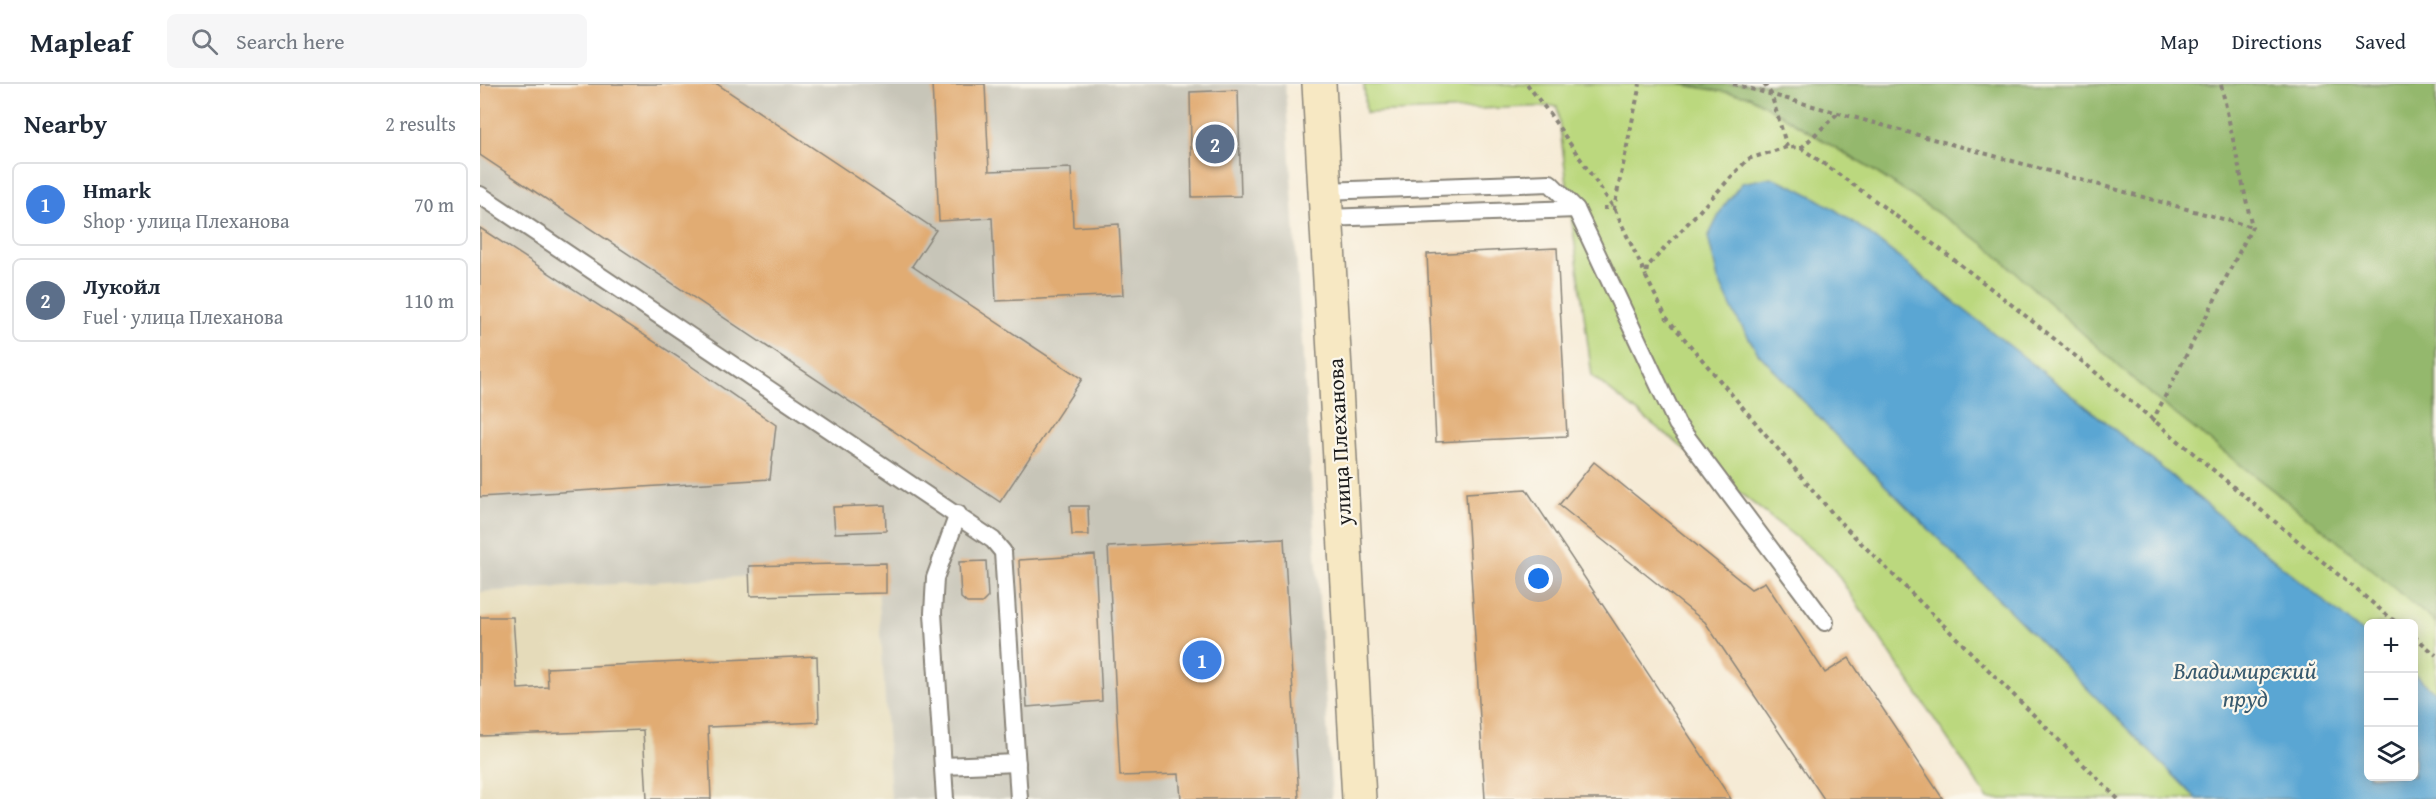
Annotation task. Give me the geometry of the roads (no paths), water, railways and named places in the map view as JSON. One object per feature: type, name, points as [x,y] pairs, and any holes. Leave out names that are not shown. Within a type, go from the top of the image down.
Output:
[{"type":"main road","name":"улица Плеханова","points":[[1319,84],[1359,799]]},
{"type":"lane","points":[[1325,204],[1550,183],[1576,209],[1677,424],[1825,622]]},
{"type":"lane","points":[[480,195],[981,529],[1003,552],[1019,799]]},
{"type":"lane","points":[[1325,204],[1576,209]]},
{"type":"lane","points":[[945,799],[933,613],[935,578],[958,514]]},
{"type":"lane","points":[[943,766],[1017,763]]},
{"type":"water","name":"Владимирский пруд","points":[[1771,177],[1796,187],[1844,215],[2111,426],[2364,634],[2364,781],[2418,781],[2418,677],[2436,693],[2436,799],[2197,799],[1837,437],[1758,353],[1736,317],[1718,279],[1708,237],[1723,207],[1742,183]]},
{"type":"place","name":"Лукойл","points":[[1215,144]]},
{"type":"place","name":"Hmark","points":[[1202,660]]}]
